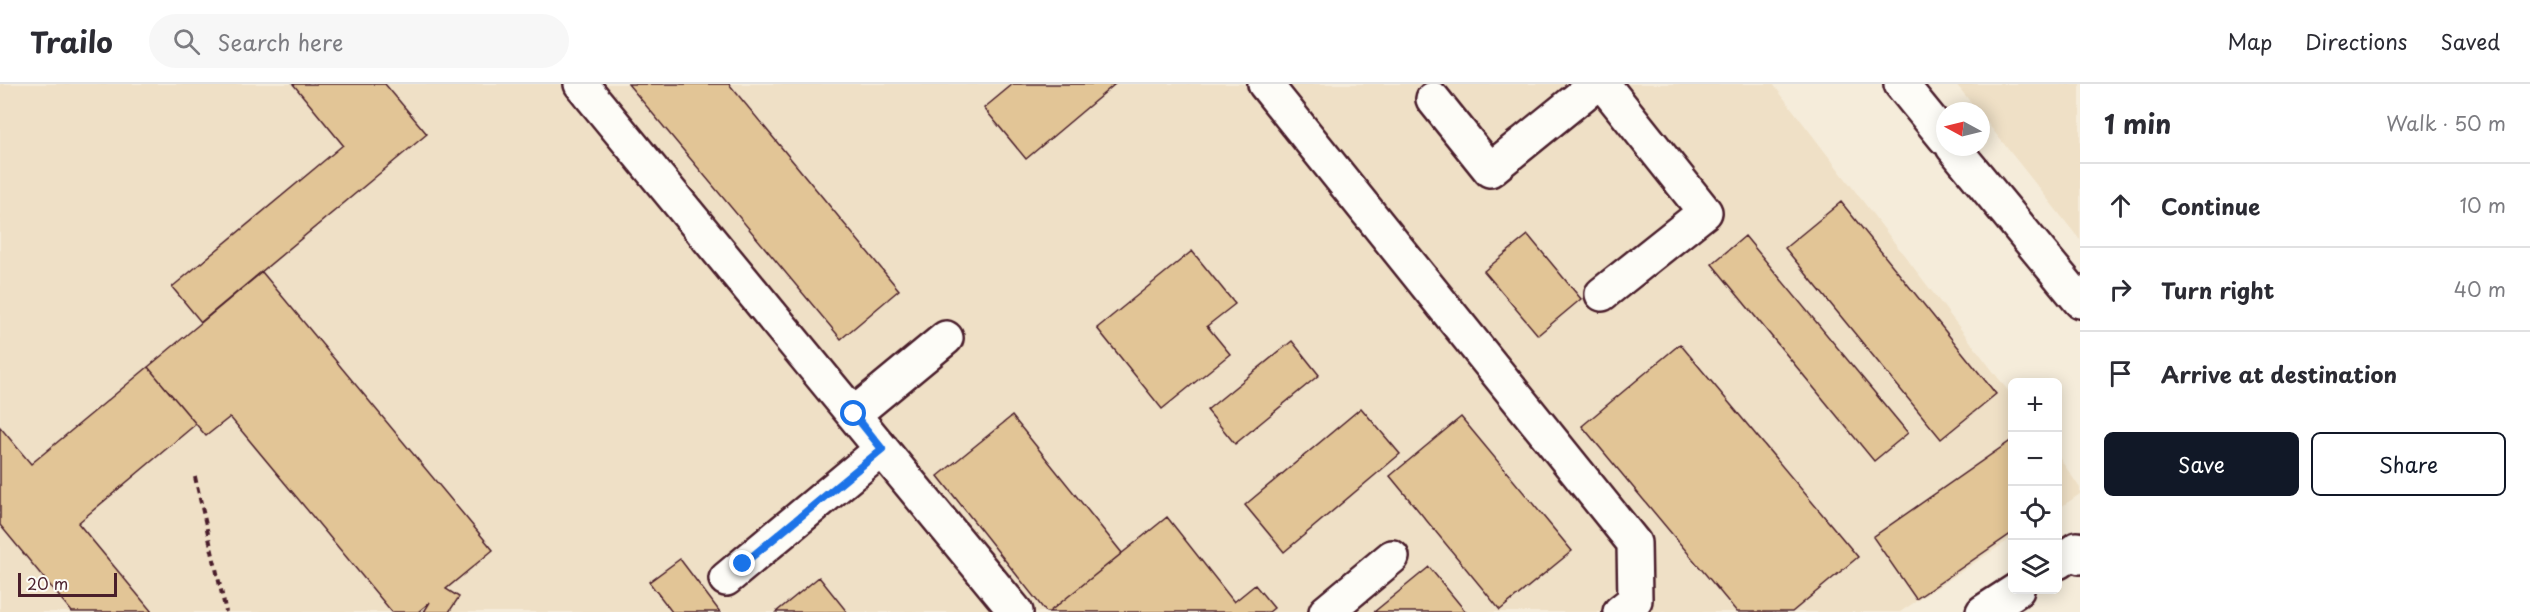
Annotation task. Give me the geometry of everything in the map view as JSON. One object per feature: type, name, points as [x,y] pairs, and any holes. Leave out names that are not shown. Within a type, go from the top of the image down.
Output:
[{"type":"street","points":[[581,84],[1016,612]]},
{"type":"street","points":[[1265,84],[1634,543],[1635,600],[1620,612]]},
{"type":"street","points":[[1433,99],[1490,170],[1596,84]]},
{"type":"street","points":[[1602,294],[1705,212],[1603,84]]},
{"type":"street","points":[[1901,84],[1936,127]]},
{"type":"street","points":[[1960,156],[2080,302]]},
{"type":"street","points":[[854,414],[946,338]]},
{"type":"street","points":[[726,579],[882,449]]},
{"type":"street","points":[[1326,612],[1392,557]]},
{"type":"street","points":[[1983,612],[2011,594]]},
{"type":"path","points":[[195,477],[226,612]]},
{"type":"shaded area","points":[[0,84],[1773,84],[2008,391],[2008,541],[1900,612],[0,612]]},
{"type":"shaded area","points":[[1956,84],[2080,84],[2080,240],[1990,126],[1990,102],[1971,102]]},
{"type":"shaded area","points":[[2062,462],[2080,488],[2080,494],[2062,506]]},
{"type":"building","points":[[293,84],[385,84],[427,134],[201,322],[172,287],[343,145]]},
{"type":"building","points":[[628,84],[729,84],[899,290],[841,339]]},
{"type":"building","points":[[1013,84],[1115,84],[1026,159],[984,108]]},
{"type":"building","points":[[1841,202],[1996,394],[1941,439],[1785,248]]},
{"type":"building","points":[[1528,235],[1581,299],[1538,335],[1484,271]]},
{"type":"building","points":[[1745,236],[1908,433],[1874,461],[1712,264]]},
{"type":"building","points":[[1192,251],[1235,304],[1207,326],[1230,354],[1162,409],[1097,328]]},
{"type":"building","points":[[262,272],[493,550],[446,589],[459,597],[449,612],[424,612],[430,602],[418,612],[392,612],[230,417],[206,436],[148,367]]},
{"type":"building","points":[[1292,341],[1319,375],[1235,444],[1207,410]]},
{"type":"building","points":[[1680,344],[1858,557],[1792,612],[1737,612],[1582,426]]},
{"type":"building","points":[[148,367],[196,424],[78,523],[152,612],[72,612],[0,525],[0,427],[31,464]]},
{"type":"building","points":[[1361,408],[1400,454],[1284,552],[1245,505]]},
{"type":"building","points":[[1012,416],[1122,553],[1049,612],[1046,612],[938,476]]},
{"type":"building","points":[[1461,417],[1572,551],[1500,610],[1390,476]]},
{"type":"building","points":[[2008,443],[2008,536],[1916,599],[1873,537]]},
{"type":"building","points":[[1167,517],[1234,602],[1255,585],[1274,608],[1269,612],[1049,612]]},
{"type":"building","points":[[680,559],[720,612],[672,612],[649,582]]},
{"type":"building","points":[[1429,567],[1466,612],[1374,612]]},
{"type":"building","points":[[819,577],[847,612],[776,612]]},
{"type":"route","points":[[743,564],[882,449],[854,414]]}]
